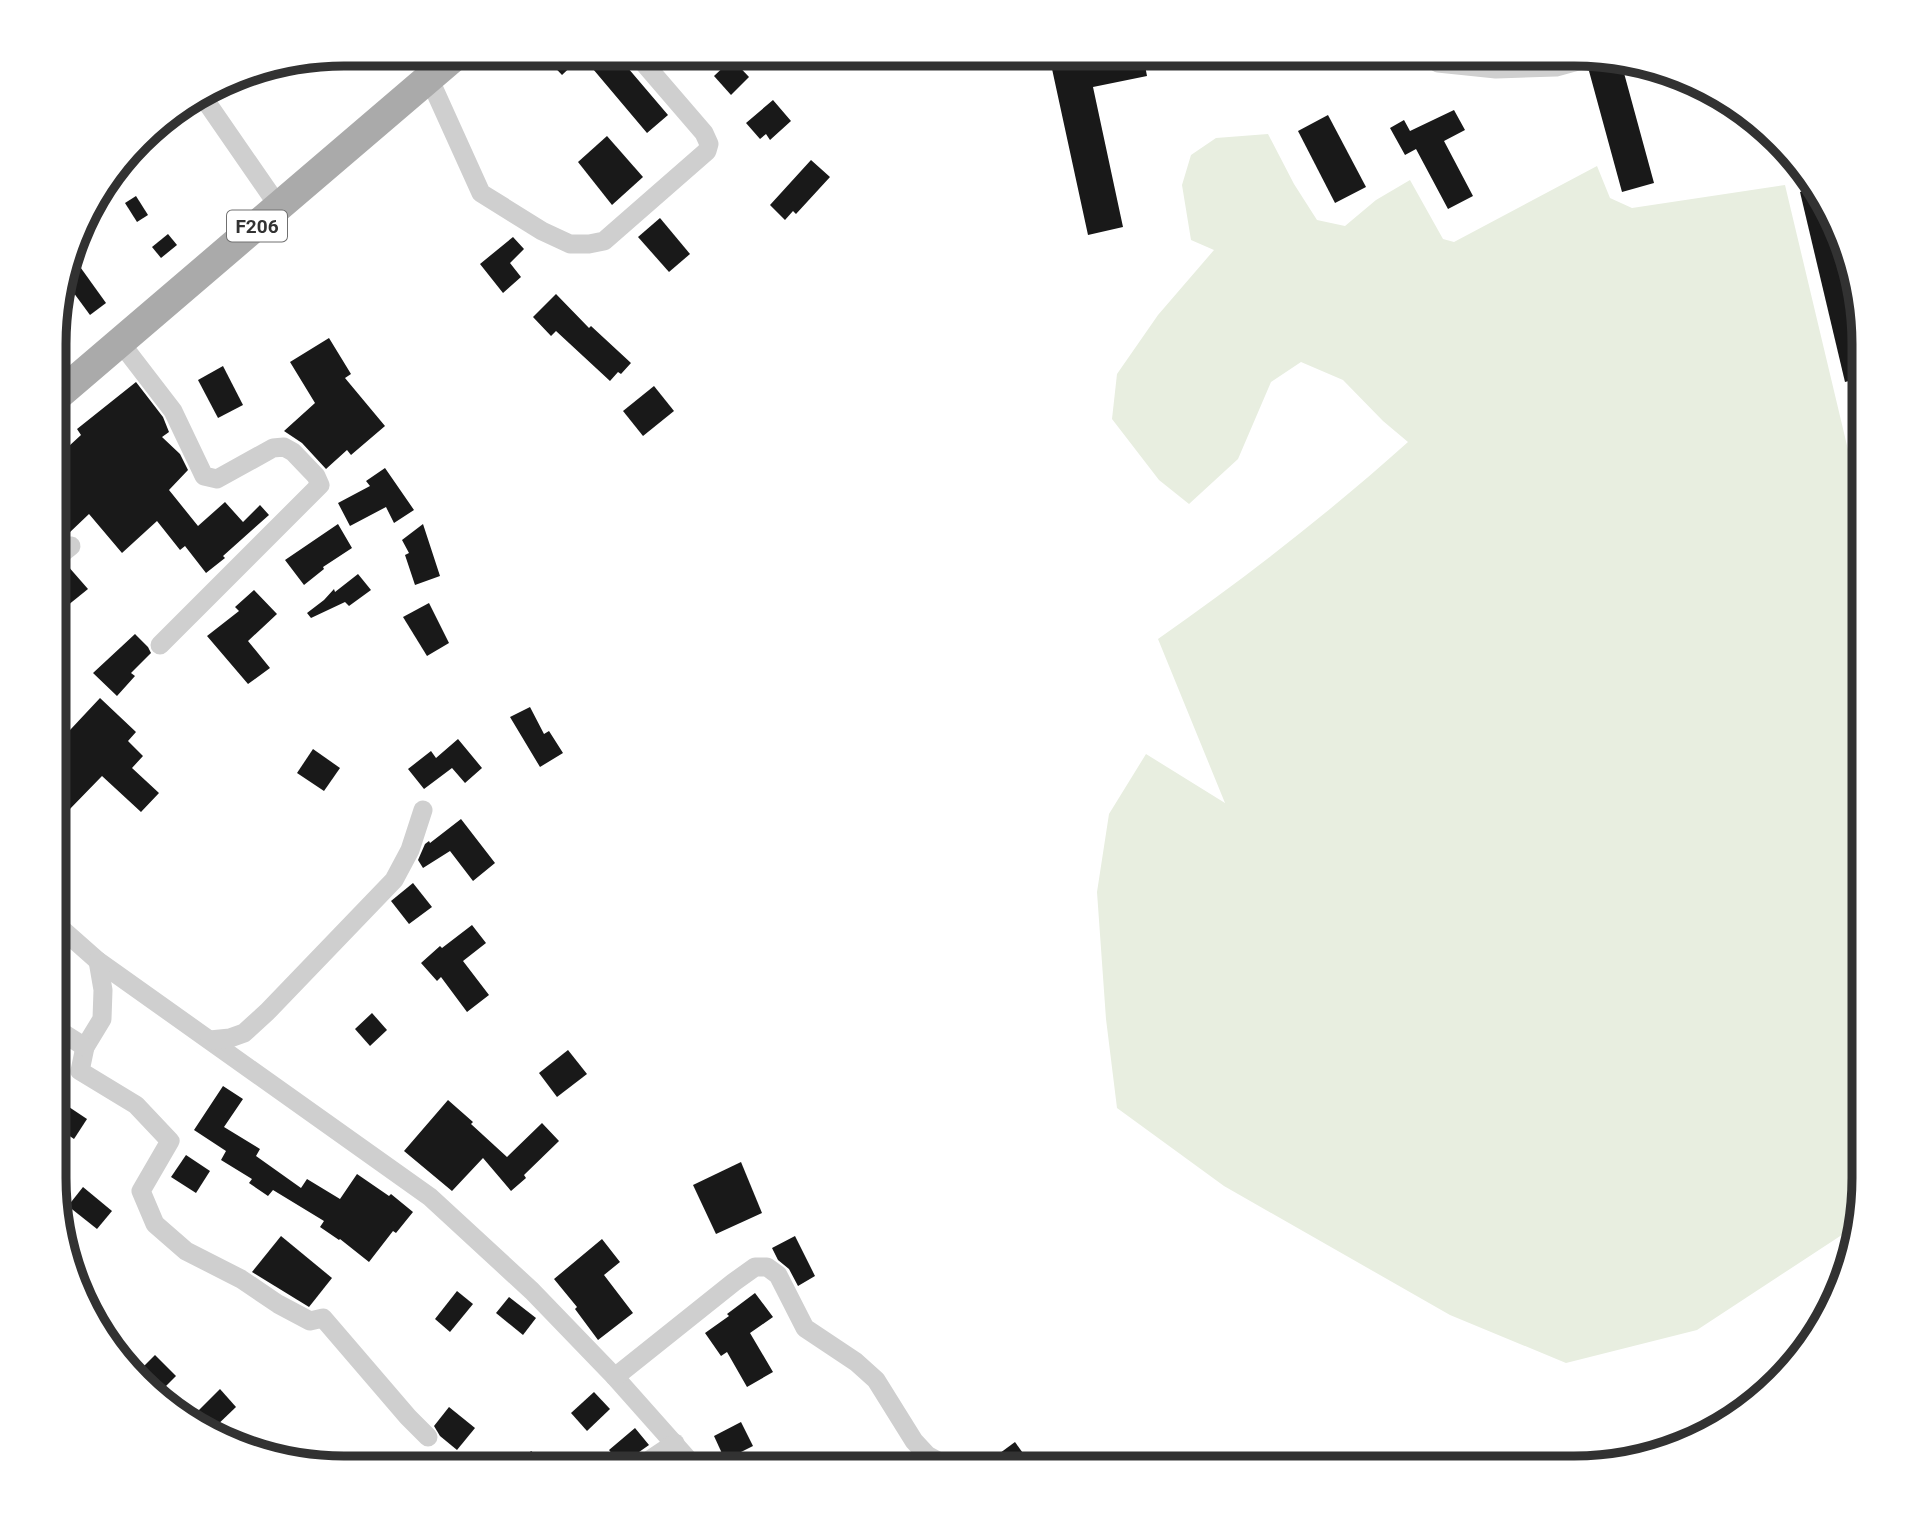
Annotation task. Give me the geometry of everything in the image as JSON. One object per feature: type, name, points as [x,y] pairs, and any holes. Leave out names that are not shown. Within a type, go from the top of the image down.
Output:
[{"type":"main road","name":"F206","points":[[66,388],[443,66]]},
{"type":"street","points":[[429,78],[481,193],[542,231],[570,244],[589,244],[604,241],[707,151],[709,144],[704,133],[646,66]]},
{"type":"street","points":[[1467,66],[1496,69],[1560,66]]},
{"type":"street","points":[[207,103],[279,207]]},
{"type":"street","points":[[120,342],[173,411],[204,476],[217,479],[273,449],[284,447],[293,452],[316,476],[320,485],[160,645]]},
{"type":"street","points":[[210,1040],[230,1038],[244,1032],[267,1012],[394,880],[410,850],[423,810]]},
{"type":"street","points":[[66,933],[98,961],[430,1197],[532,1291],[686,1456]]},
{"type":"street","points":[[98,961],[103,990],[102,1019],[85,1047],[80,1072],[136,1105],[170,1141],[141,1191],[155,1224],[186,1251],[241,1279],[278,1304],[310,1321],[323,1318],[428,1437]]},
{"type":"street","points":[[66,1035],[85,1047]]},
{"type":"street","points":[[615,1377],[734,1282],[755,1267],[767,1267],[778,1275],[805,1328],[856,1362],[876,1380],[914,1440],[929,1456]]},
{"type":"street","points":[[656,1456],[675,1443]]},
{"type":"shaded area","points":[[1268,134],[1294,184],[1317,220],[1345,226],[1376,200],[1410,180],[1443,239],[1454,242],[1597,166],[1610,198],[1632,208],[1785,185],[1852,467],[1851,1196],[1846,1232],[1697,1330],[1566,1363],[1450,1315],[1224,1186],[1117,1108],[1106,1019],[1097,892],[1109,814],[1146,754],[1225,803],[1158,639],[1286,544],[1408,442],[1343,380],[1301,362],[1271,382],[1238,459],[1189,504],[1159,480],[1112,419],[1117,374],[1158,315],[1214,250],[1191,240],[1182,185],[1191,155],[1216,138]]},
{"type":"building","points":[[553,66],[571,66],[562,75]]},
{"type":"building","points":[[590,66],[626,66],[668,115],[647,133]]},
{"type":"building","points":[[725,66],[739,66],[749,77],[731,95],[714,76]]},
{"type":"building","points":[[1051,66],[1145,66],[1147,76],[1093,87],[1123,227],[1088,235]]},
{"type":"building","points":[[1600,68],[1624,71],[1654,183],[1622,192],[1589,71]]},
{"type":"building","points":[[773,100],[791,121],[770,140],[766,134],[760,139],[746,123]]},
{"type":"building","points":[[1454,110],[1465,130],[1444,141],[1473,196],[1448,209],[1416,149],[1405,155],[1390,128],[1404,120],[1410,131]]},
{"type":"building","points":[[1328,115],[1366,187],[1335,203],[1298,131]]},
{"type":"building","points":[[607,136],[643,177],[612,205],[578,162]]},
{"type":"building","points":[[811,160],[830,177],[796,214],[793,211],[785,220],[770,205]]},
{"type":"building","points":[[1805,190],[1823,221],[1842,272],[1852,344],[1852,380],[1845,382],[1800,192]]},
{"type":"building","points":[[136,196],[148,215],[137,222],[125,203]]},
{"type":"building","points":[[660,218],[690,254],[669,272],[638,237]]},
{"type":"building","points":[[168,234],[177,245],[161,258],[152,247]]},
{"type":"building","points":[[513,237],[524,249],[510,263],[521,277],[503,293],[480,264]]},
{"type":"building","points":[[78,264],[106,303],[90,315],[72,290]]},
{"type":"building","points":[[556,294],[589,328],[591,326],[631,363],[621,374],[618,372],[610,381],[556,331],[551,336],[533,317]]},
{"type":"building","points":[[329,338],[351,374],[345,378],[385,426],[351,455],[347,450],[326,469],[302,443],[284,431],[315,403],[290,362]]},
{"type":"building","points":[[223,366],[243,405],[218,418],[198,380]]},
{"type":"building","points":[[136,382],[163,417],[169,432],[162,437],[180,454],[188,470],[169,490],[198,526],[225,502],[243,522],[260,505],[269,515],[206,573],[185,546],[180,550],[157,521],[122,553],[89,514],[66,535],[66,449],[81,435],[77,429]]},
{"type":"building","points":[[654,386],[674,411],[643,436],[623,411]]},
{"type":"building","points":[[385,468],[414,510],[394,523],[386,507],[350,526],[338,503],[370,486],[366,481]]},
{"type":"building","points":[[338,524],[352,548],[323,567],[324,569],[304,585],[285,560]]},
{"type":"building","points":[[423,524],[440,576],[415,585],[405,555],[409,553],[402,540]]},
{"type":"building","points":[[66,566],[88,589],[66,607]]},
{"type":"building","points":[[358,574],[371,590],[349,606],[345,602],[311,618],[307,613],[334,589],[335,592]]},
{"type":"building","points":[[254,590],[277,614],[248,641],[270,668],[248,684],[207,636],[239,611],[235,607]]},
{"type":"building","points":[[429,603],[449,643],[427,656],[403,617]]},
{"type":"building","points":[[135,634],[151,653],[131,673],[135,676],[117,696],[93,673]]},
{"type":"building","points":[[100,698],[136,732],[128,741],[143,756],[132,768],[159,793],[141,812],[102,776],[68,811],[66,734]]},
{"type":"building","points":[[530,707],[544,734],[549,731],[563,753],[540,767],[510,717]]},
{"type":"building","points":[[458,739],[482,768],[465,783],[452,768],[424,789],[408,769],[431,751],[436,758]]},
{"type":"building","points":[[313,749],[340,768],[324,791],[297,773]]},
{"type":"building","points":[[461,819],[495,863],[473,881],[450,851],[423,868],[418,860],[425,844]]},
{"type":"building","points":[[413,883],[432,907],[409,924],[391,901]]},
{"type":"building","points":[[472,925],[486,943],[463,961],[489,995],[467,1012],[441,977],[437,981],[421,963],[440,946],[442,948]]},
{"type":"building","points":[[372,1013],[387,1030],[370,1046],[355,1029]]},
{"type":"building","points":[[568,1050],[587,1074],[557,1097],[539,1073]]},
{"type":"building","points":[[223,1086],[243,1099],[224,1127],[260,1149],[256,1156],[301,1188],[307,1179],[340,1199],[357,1174],[389,1196],[391,1194],[413,1212],[396,1233],[393,1231],[369,1262],[320,1227],[324,1221],[273,1190],[268,1196],[249,1183],[252,1179],[221,1160],[226,1151],[194,1130]]},
{"type":"building","points":[[448,1100],[507,1157],[542,1123],[559,1141],[511,1191],[483,1158],[452,1191],[404,1151]]},
{"type":"building","points":[[66,1105],[87,1119],[74,1139],[66,1134]]},
{"type":"building","points":[[186,1155],[210,1171],[196,1193],[171,1177]]},
{"type":"building","points":[[741,1162],[762,1213],[716,1234],[693,1185]]},
{"type":"building","points":[[83,1187],[112,1211],[97,1229],[68,1206]]},
{"type":"building","points":[[281,1236],[332,1278],[309,1307],[252,1272]]},
{"type":"building","points":[[795,1236],[815,1276],[798,1286],[789,1269],[778,1260],[772,1248]]},
{"type":"building","points":[[602,1239],[620,1262],[604,1275],[633,1313],[598,1340],[575,1309],[577,1307],[554,1279]]},
{"type":"building","points":[[457,1291],[473,1304],[450,1332],[435,1319]]},
{"type":"building","points":[[755,1293],[773,1317],[750,1333],[773,1372],[747,1387],[727,1352],[721,1356],[705,1333]]},
{"type":"building","points":[[509,1297],[536,1318],[523,1335],[496,1313]]},
{"type":"building","points":[[155,1355],[176,1376],[163,1389],[142,1368]]},
{"type":"building","points":[[220,1389],[236,1407],[217,1425],[196,1413]]},
{"type":"building","points":[[594,1392],[610,1409],[587,1431],[571,1413]]},
{"type":"building","points":[[449,1407],[475,1428],[457,1450],[440,1436],[434,1426]]},
{"type":"building","points":[[741,1422],[753,1446],[733,1456],[723,1456],[714,1436]]},
{"type":"building","points":[[635,1428],[649,1445],[633,1456],[614,1456],[609,1450]]},
{"type":"building","points":[[1015,1442],[1025,1456],[996,1456]]}]
